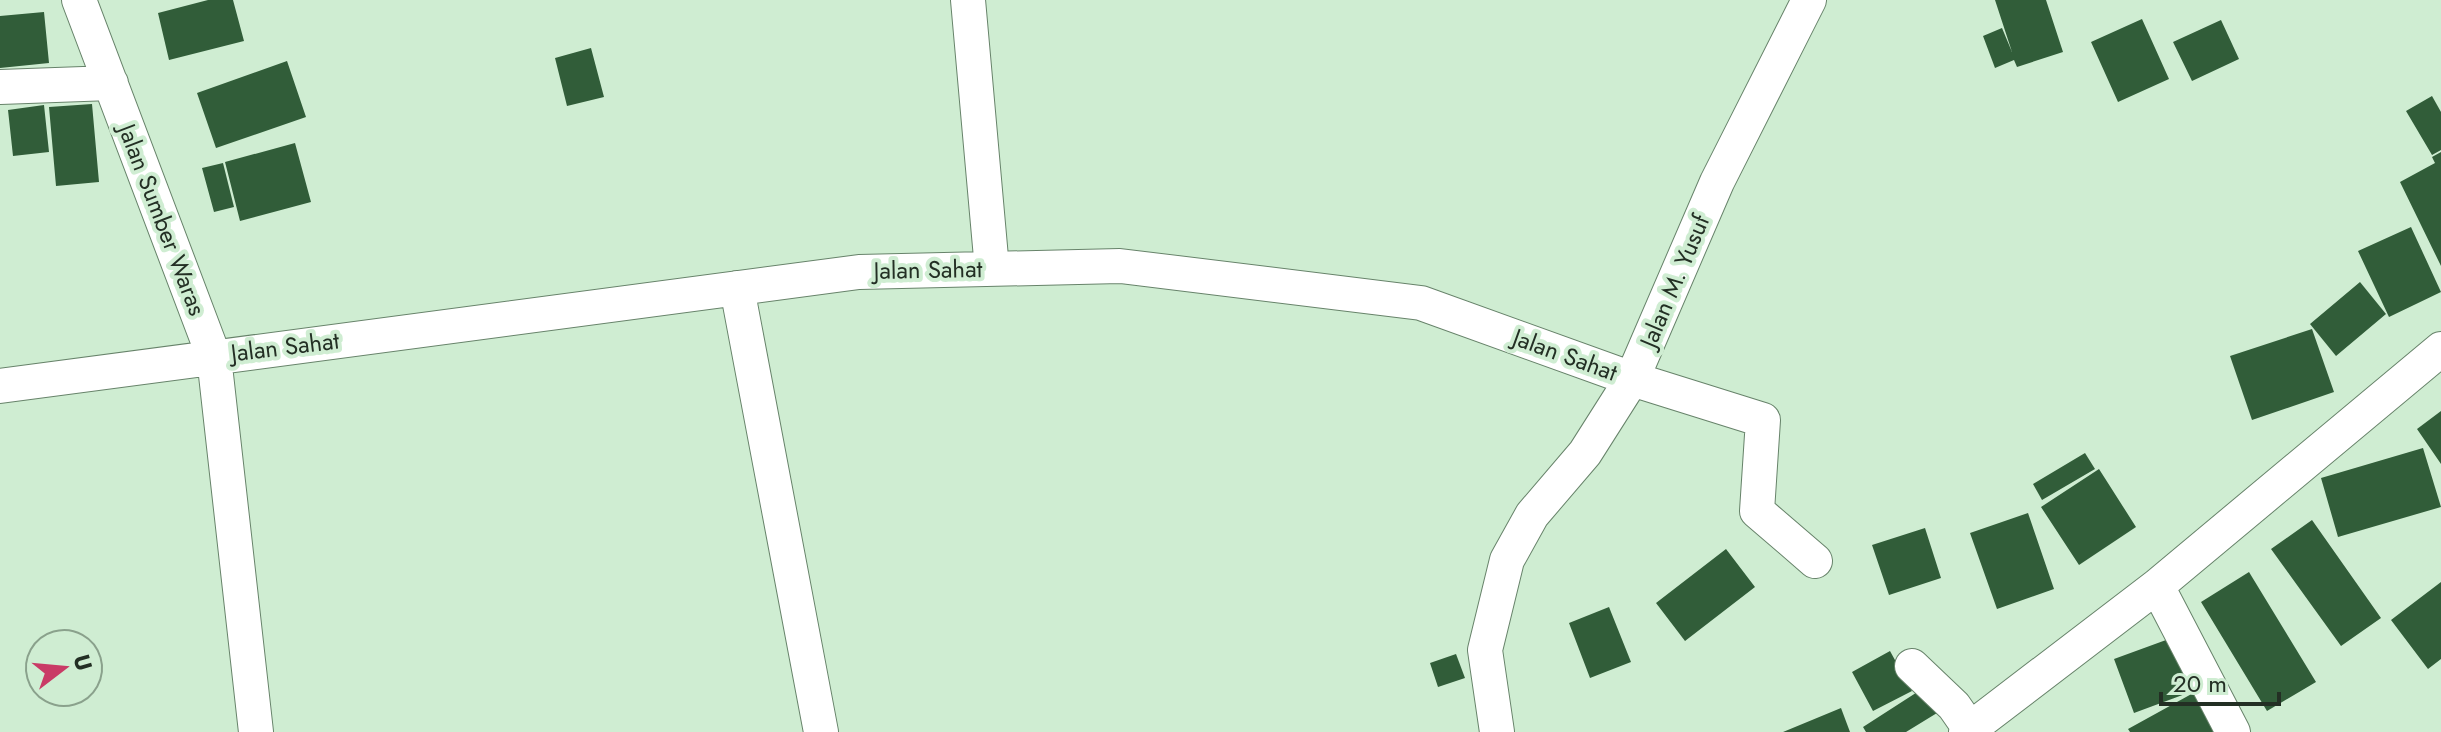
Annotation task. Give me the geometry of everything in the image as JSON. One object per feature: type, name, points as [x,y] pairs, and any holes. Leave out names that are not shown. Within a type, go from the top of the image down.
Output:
[{"type":"street","name":"Jalan Sumber Waras","points":[[79,0],[214,357],[256,732]]},
{"type":"street","points":[[968,0],[992,269]]},
{"type":"street","name":"Jalan M. Yusuf","points":[[1497,732],[1485,650],[1507,560],[1532,515],[1585,453],[1632,379],[1717,182],[1811,1]]},
{"type":"street","points":[[0,87],[111,83]]},
{"type":"street","name":"Jalan Sahat","points":[[0,386],[859,272],[1120,266],[1421,303],[1632,379],[1763,420],[1757,511],[1815,561]]},
{"type":"street","points":[[737,288],[821,732]]},
{"type":"street","points":[[1912,666],[1954,706],[1968,730],[2157,586],[2437,360]]},
{"type":"street","points":[[2157,586],[2233,732]]},
{"type":"building","points":[[208,0],[233,0],[244,41],[169,60],[158,13]]},
{"type":"building","points":[[1995,0],[2046,0],[2063,52],[2017,67],[2014,60],[1995,68],[1983,36],[2002,28],[2012,52]]},
{"type":"building","points":[[44,12],[49,63],[0,68],[0,16]]},
{"type":"building","points":[[2142,19],[2169,79],[2118,102],[2091,42]]},
{"type":"building","points":[[2221,20],[2239,59],[2192,81],[2173,42]]},
{"type":"building","points":[[591,48],[604,97],[567,106],[555,58]]},
{"type":"building","points":[[287,61],[306,117],[216,148],[197,93]]},
{"type":"building","points":[[2432,96],[2441,112],[2441,150],[2432,155],[2406,111]]},
{"type":"building","points":[[92,104],[99,182],[56,186],[49,107]]},
{"type":"building","points":[[44,105],[49,152],[13,156],[8,110]]},
{"type":"building","points":[[295,143],[311,202],[240,221],[225,162]]},
{"type":"building","points":[[2441,152],[2441,266],[2400,182],[2435,163],[2432,157]]},
{"type":"building","points":[[223,163],[234,207],[214,212],[202,168]]},
{"type":"building","points":[[2411,227],[2441,292],[2389,317],[2358,251]]},
{"type":"building","points":[[2360,282],[2386,314],[2336,356],[2310,324]]},
{"type":"building","points":[[2312,329],[2334,392],[2252,420],[2230,356]]},
{"type":"building","points":[[2441,411],[2441,464],[2417,429]]},
{"type":"building","points":[[2423,448],[2441,507],[2338,537],[2321,478]]},
{"type":"building","points":[[2085,453],[2095,469],[2042,500],[2033,484]]},
{"type":"building","points":[[2099,469],[2136,527],[2079,565],[2041,507]]},
{"type":"building","points":[[2028,513],[2054,589],[1997,609],[1970,533]]},
{"type":"building","points":[[2312,520],[2381,618],[2341,646],[2271,549]]},
{"type":"building","points":[[1925,528],[1941,578],[1889,595],[1872,545]]},
{"type":"building","points":[[1726,549],[1755,587],[1685,641],[1656,603]]},
{"type":"building","points":[[2249,572],[2316,682],[2267,711],[2201,602]]},
{"type":"building","points":[[2441,582],[2441,659],[2428,669],[2391,620]]},
{"type":"building","points":[[1609,607],[1631,662],[1590,678],[1569,623]]},
{"type":"building","points":[[2177,636],[2196,690],[2134,713],[2114,659]]},
{"type":"building","points":[[1890,651],[1912,691],[1873,711],[1852,672]]},
{"type":"building","points":[[1456,654],[1465,678],[1438,687],[1430,663]]},
{"type":"building","points":[[2206,686],[2230,732],[2130,732],[2128,729]]},
{"type":"building","points":[[1922,689],[1937,713],[1906,732],[1866,732],[1863,727]]},
{"type":"building","points":[[1841,708],[1850,732],[1783,732]]}]
